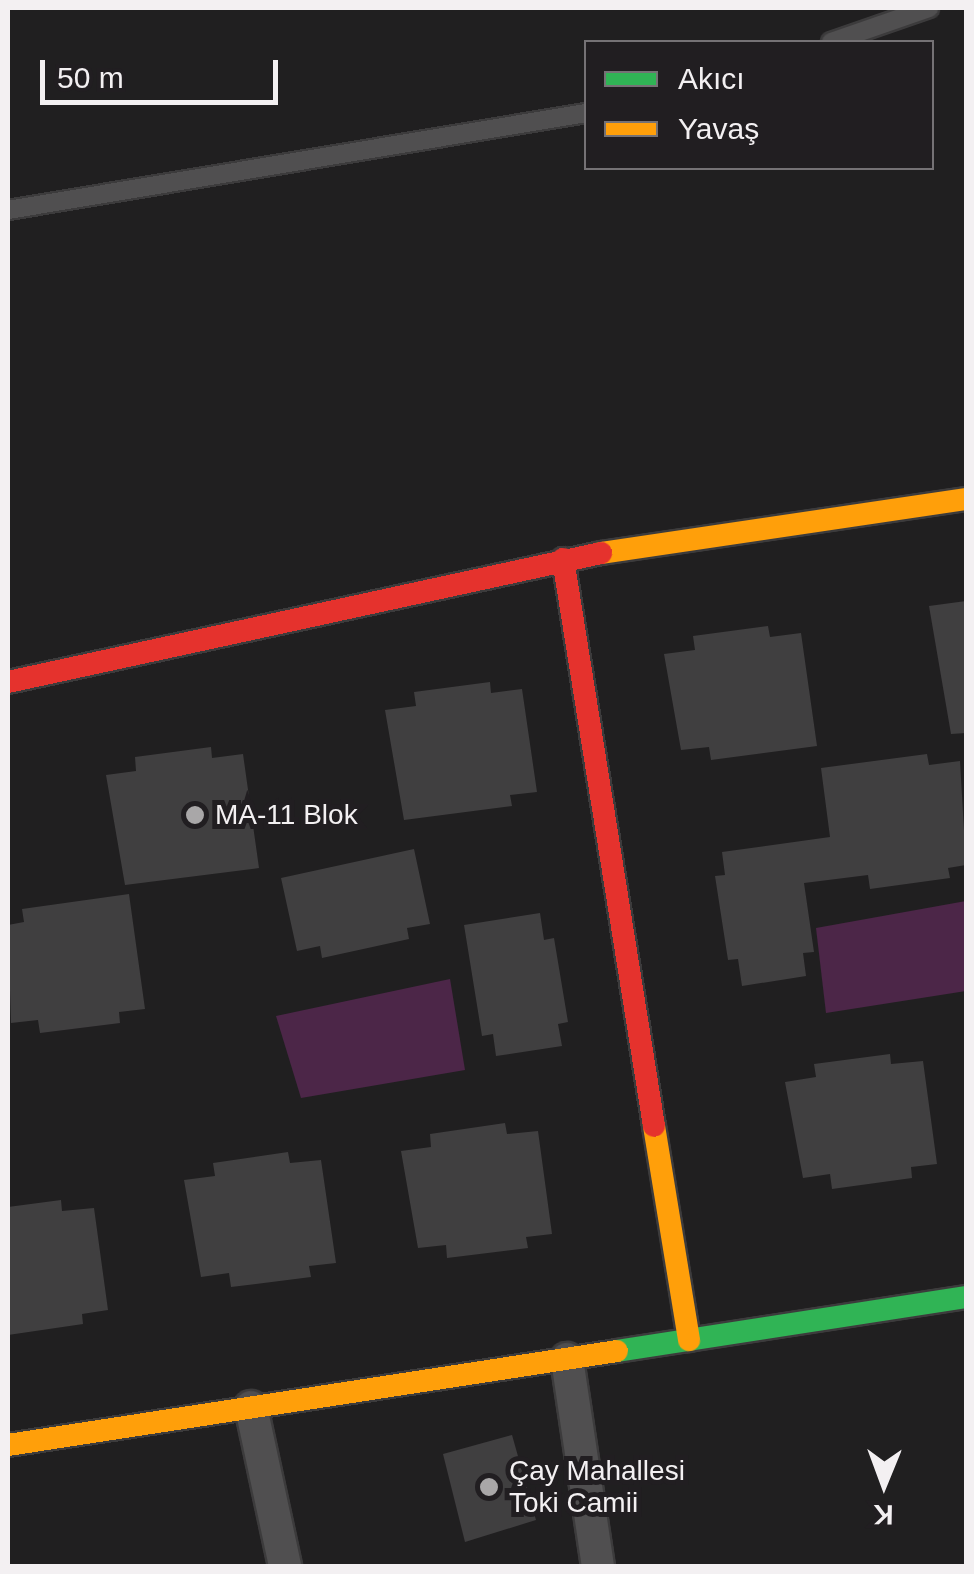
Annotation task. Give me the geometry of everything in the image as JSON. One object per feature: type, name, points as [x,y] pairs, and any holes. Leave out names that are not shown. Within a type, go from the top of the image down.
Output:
[{"type":"street","points":[[8,682],[563,559],[966,499]]},
{"type":"street","points":[[563,559],[689,1340]]},
{"type":"street","points":[[8,1445],[966,1298]]},
{"type":"street","points":[[568,1359],[598,1566]]},
{"type":"street","points":[[251,1408],[285,1566]]},
{"type":"lane","points":[[837,40],[928,8]]},
{"type":"lane","points":[[8,210],[584,113]]},
{"type":"shaded area","points":[[966,901],[966,991],[826,1013],[816,928]]},
{"type":"shaded area","points":[[450,979],[465,1070],[301,1098],[276,1016]]},
{"type":"building","points":[[966,601],[966,733],[951,734],[929,606]]},
{"type":"building","points":[[768,626],[770,637],[801,633],[817,746],[711,760],[709,747],[681,750],[664,654],[695,650],[693,636]]},
{"type":"building","points":[[490,682],[491,693],[522,689],[537,792],[510,795],[512,806],[404,820],[385,710],[416,706],[414,692]]},
{"type":"building","name":"MA-11 Blok","points":[[211,747],[212,758],[243,754],[259,868],[125,885],[106,775],[136,771],[135,757]]},
{"type":"building","points":[[927,754],[929,765],[960,761],[966,865],[948,868],[950,878],[870,889],[868,875],[804,883],[814,952],[803,953],[806,976],[742,986],[738,959],[728,960],[715,876],[725,875],[722,852],[830,837],[821,768]]},
{"type":"building","points":[[414,849],[430,924],[407,928],[409,939],[322,958],[320,946],[297,951],[281,878]]},
{"type":"building","points":[[129,894],[145,1009],[119,1012],[120,1023],[40,1033],[38,1020],[11,1023],[8,925],[24,922],[22,909]]},
{"type":"building","points":[[540,913],[544,940],[554,938],[568,1022],[558,1024],[562,1046],[496,1056],[493,1034],[482,1036],[464,925]]},
{"type":"building","points":[[890,1054],[891,1064],[923,1061],[937,1164],[911,1167],[912,1178],[832,1189],[830,1174],[803,1178],[785,1082],[816,1077],[814,1064]]},
{"type":"building","points":[[505,1123],[507,1134],[538,1131],[552,1234],[526,1237],[528,1248],[447,1258],[446,1245],[418,1248],[401,1151],[431,1147],[430,1134]]},
{"type":"building","points":[[288,1152],[290,1163],[321,1160],[336,1263],[309,1266],[311,1277],[231,1287],[229,1273],[201,1277],[184,1180],[215,1176],[213,1163]]},
{"type":"building","points":[[61,1200],[62,1211],[94,1208],[108,1310],[82,1314],[83,1324],[8,1335],[8,1207]]},
{"type":"building","name":"Çay Mahallesi Toki Camii","points":[[512,1435],[536,1520],[465,1542],[443,1454]]},
{"type":"traffic: fast","points":[[617,1351],[966,1297]]},
{"type":"traffic: slow","points":[[601,553],[966,499]]},
{"type":"traffic: slow","points":[[654,1126],[689,1340]]},
{"type":"traffic: slow","points":[[8,1445],[617,1351]]},
{"type":"traffic: jam","points":[[8,682],[601,553]]},
{"type":"traffic: jam","points":[[563,559],[654,1126]]},
{"type":"place","name":"MA-11 Blok","points":[[195,815]]},
{"type":"place","name":"Çay Mahallesi Toki Camii","points":[[489,1487]]}]
